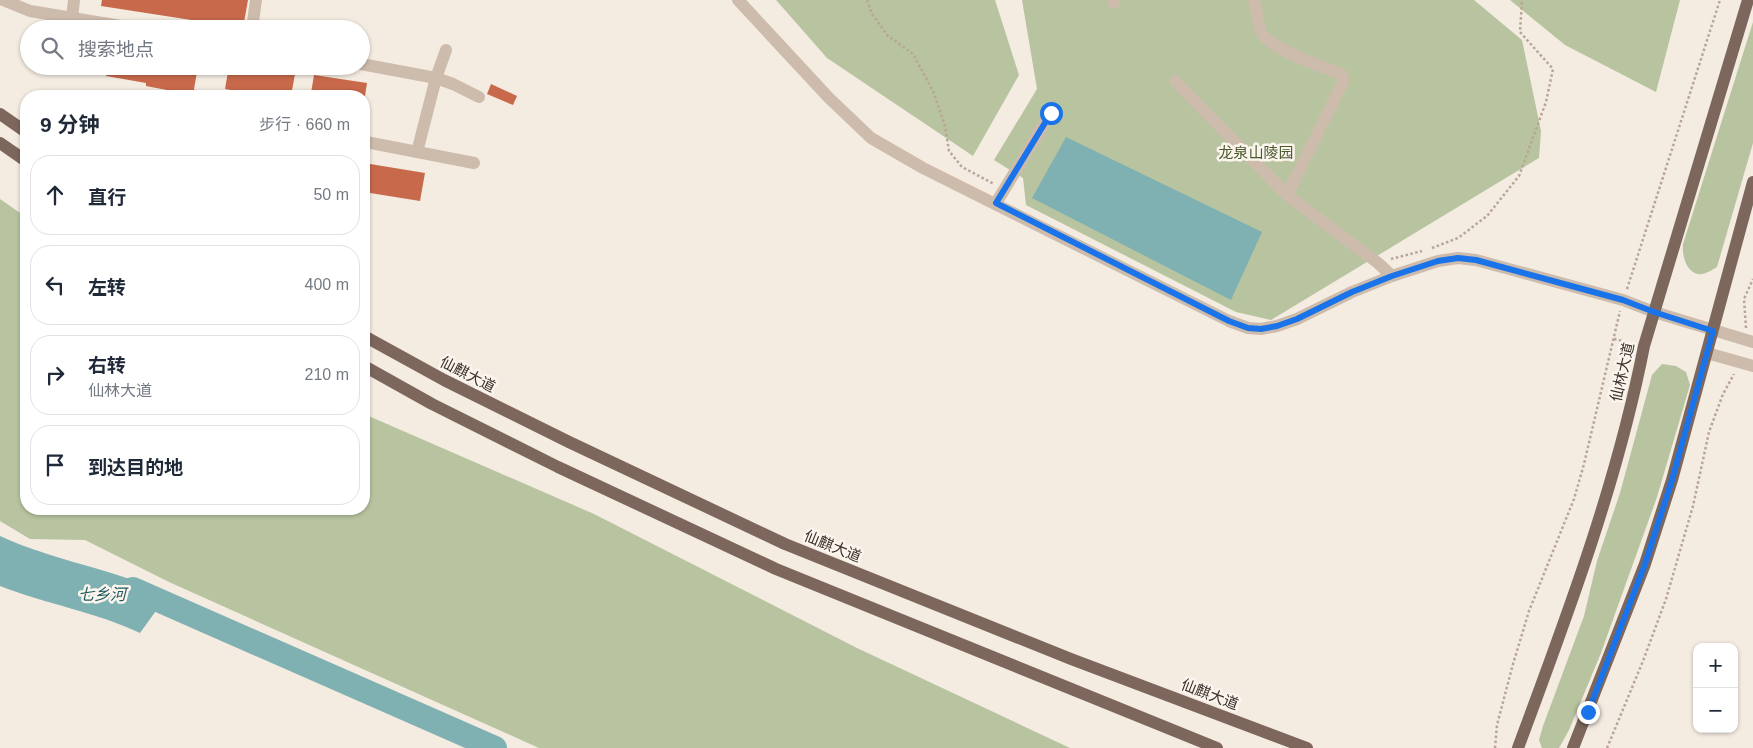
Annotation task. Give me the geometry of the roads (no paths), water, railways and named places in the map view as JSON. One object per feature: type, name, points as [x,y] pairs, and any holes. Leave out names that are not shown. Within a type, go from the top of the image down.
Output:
[{"type":"main road","name":"仙林大道","points":[[1518,748],[1570,607],[1614,471],[1654,312],[1748,0]]},
{"type":"main road","points":[[0,114],[20,128]]},
{"type":"main road","points":[[0,144],[20,157]]},
{"type":"main road","points":[[1573,748],[1645,564],[1672,480],[1753,182]]},
{"type":"main road","name":"仙麒大道","points":[[370,339],[444,380],[560,438],[785,544],[1072,660],[1307,748]]},
{"type":"main road","points":[[370,369],[432,404],[558,467],[776,569],[1217,748]]},
{"type":"street","points":[[4,0],[30,11],[84,20]]},
{"type":"street","points":[[72,18],[74,0]]},
{"type":"street","points":[[253,20],[256,0]]},
{"type":"street","points":[[738,0],[829,98],[871,138],[923,168],[1229,321],[1248,328],[1261,329],[1277,326],[1297,319],[1352,292],[1392,276],[1438,261],[1458,258],[1476,260],[1623,300],[1713,331],[1750,338]]},
{"type":"street","points":[[1254,0],[1262,34],[1291,53],[1341,74],[1344,80],[1287,195]]},
{"type":"street","points":[[417,152],[436,78],[446,50]]},
{"type":"street","points":[[370,66],[436,78],[453,84],[478,97]]},
{"type":"street","points":[[1176,80],[1287,195],[1378,263],[1392,276]]},
{"type":"street","points":[[996,203],[1051,113]]},
{"type":"street","points":[[370,143],[474,162]]},
{"type":"street","points":[[1707,353],[1753,366]]},
{"type":"water","points":[[1066,137],[1262,232],[1231,300],[1032,198]]},
{"type":"water","name":"七乡河","points":[[0,536],[41,552],[127,578],[168,594],[140,633],[106,619],[17,592],[0,586]]},
{"type":"waterway","name":"七乡河","points":[[133,589],[495,748]]},
{"type":"park label","name":"龙泉山陵园","points":[[1256,152]]}]
